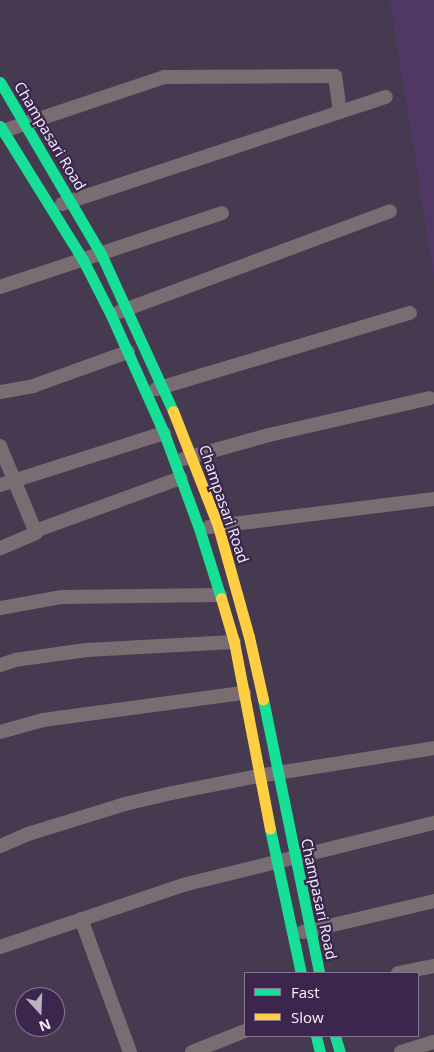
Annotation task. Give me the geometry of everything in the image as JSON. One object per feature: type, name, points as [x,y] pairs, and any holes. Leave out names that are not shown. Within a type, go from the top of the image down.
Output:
[{"type":"main road","name":"Champasari Road","points":[[0,82],[101,254],[164,387],[218,526],[249,637],[319,972]]},
{"type":"main road","name":"Champasari Road","points":[[1,128],[84,260],[164,433],[200,528],[234,642],[258,776],[301,972]]},
{"type":"main road","points":[[316,1037],[320,1052]]},
{"type":"main road","points":[[335,1037],[340,1052]]},
{"type":"street","points":[[1,128],[24,123],[164,77],[335,76],[340,112]]},
{"type":"street","points":[[50,208],[386,97]]},
{"type":"street","points":[[111,315],[390,211]]},
{"type":"street","points":[[0,288],[222,213]]},
{"type":"street","points":[[146,392],[410,313]]},
{"type":"street","points":[[0,392],[33,386],[128,352]]},
{"type":"street","points":[[175,461],[269,435],[430,398]]},
{"type":"street","points":[[0,485],[164,433]]},
{"type":"street","points":[[0,446],[35,531]]},
{"type":"street","points":[[0,548],[33,536],[35,531],[182,478]]},
{"type":"street","points":[[200,528],[434,499]]},
{"type":"street","points":[[0,608],[62,597],[220,595]]},
{"type":"street","points":[[0,665],[15,660],[86,650],[234,642]]},
{"type":"street","points":[[0,732],[43,720],[244,694]]},
{"type":"street","points":[[0,846],[28,834],[125,804],[258,776],[434,748]]},
{"type":"street","points":[[0,947],[183,885],[434,824]]},
{"type":"street","points":[[293,935],[434,901]]},
{"type":"street","points":[[81,919],[130,1052]]},
{"type":"street","points":[[403,972],[434,966]]},
{"type":"street","points":[[192,1052],[244,1030]]},
{"type":"street","points":[[401,1052],[434,1042]]},
{"type":"shaded area","points":[[390,0],[434,0],[434,277],[392,14]]},
{"type":"traffic: fast","points":[[0,82],[101,254],[173,411]]},
{"type":"traffic: fast","points":[[0,126],[83,260],[111,315],[164,433],[199,528],[221,598]]},
{"type":"traffic: fast","points":[[263,699],[319,972]]},
{"type":"traffic: fast","points":[[270,829],[301,972]]},
{"type":"traffic: fast","points":[[316,1037],[320,1052]]},
{"type":"traffic: fast","points":[[335,1037],[340,1052]]},
{"type":"traffic: slow","points":[[173,411],[218,526],[249,637],[263,699]]},
{"type":"traffic: slow","points":[[221,598],[234,642],[270,829]]}]
